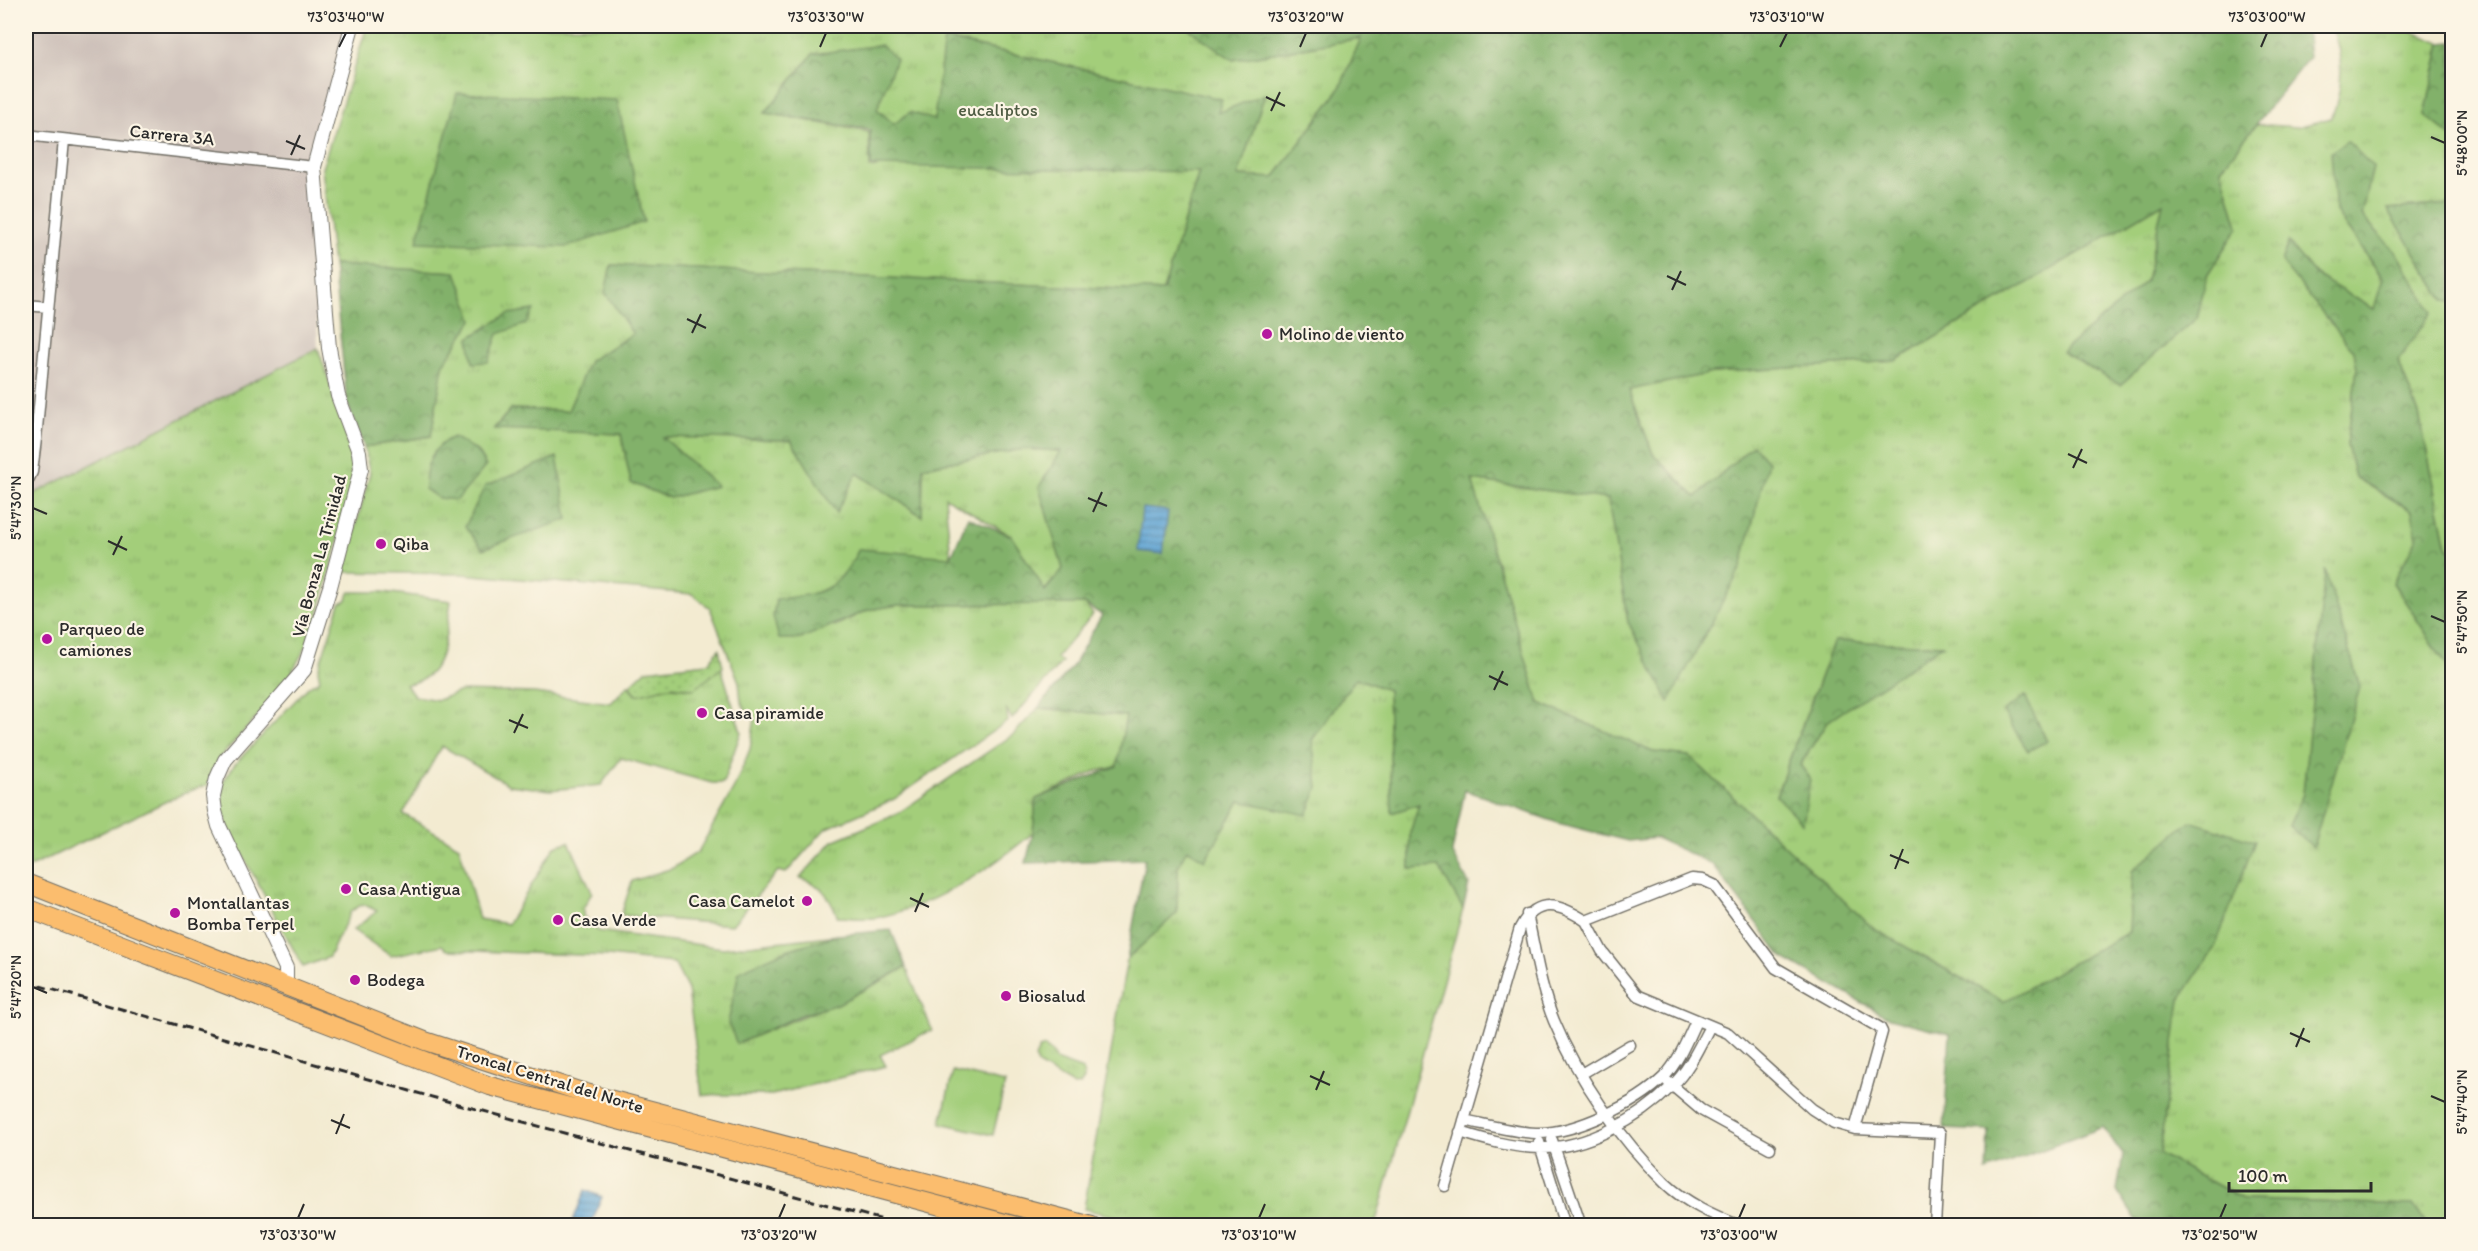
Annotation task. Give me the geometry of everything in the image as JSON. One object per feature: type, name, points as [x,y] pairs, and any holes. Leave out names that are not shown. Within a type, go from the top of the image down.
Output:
[{"type":"highway","name":"Troncal Central del Norte","points":[[26,883],[425,1041],[582,1092],[1092,1226]]},
{"type":"highway","name":"Troncal Central del Norte","points":[[26,908],[490,1086],[1016,1226]]},
{"type":"street","name":"Vía Bonza La Trinidad","points":[[286,985],[286,968],[219,826],[213,796],[216,778],[225,760],[304,670],[330,587],[361,469],[359,452],[338,396],[329,348],[314,167],[352,26]]},
{"type":"street","name":"Carrera 3A","points":[[26,135],[314,167]]},
{"type":"street","points":[[26,484],[32,472],[64,140]]},
{"type":"street","points":[[26,305],[48,307]]},
{"type":"street","points":[[1586,921],[1692,879],[1703,880],[1714,885],[1776,968],[1880,1028],[1882,1032],[1854,1129]]},
{"type":"street","points":[[1444,1186],[1520,928],[1527,914],[1539,906],[1551,906],[1563,908],[1586,921],[1602,951],[1637,995],[1728,1033],[1744,1045],[1812,1110],[1834,1123],[1854,1129],[1940,1133],[1935,1226]]},
{"type":"street","points":[[1527,914],[1540,974],[1553,1019],[1581,1074],[1617,1126],[1666,1184],[1711,1214],[1740,1226]]},
{"type":"street","points":[[1464,1119],[1536,1133],[1586,1124],[1609,1114],[1663,1077],[1678,1058],[1696,1021]]},
{"type":"street","points":[[1460,1132],[1499,1143],[1540,1148],[1585,1140],[1617,1126],[1649,1107],[1672,1087],[1693,1059],[1710,1026]]},
{"type":"street","points":[[1581,1074],[1630,1045]]},
{"type":"street","points":[[1663,1077],[1701,1110],[1770,1148]]},
{"type":"street","points":[[1550,1132],[1581,1226]]},
{"type":"street","points":[[1536,1133],[1565,1226]]},
{"type":"shaded area","points":[[26,26],[345,26],[310,166],[318,348],[26,498]]},
{"type":"green space","points":[[367,26],[482,26],[487,34],[503,26],[1185,26],[1233,60],[1361,38],[1339,90],[1274,178],[1238,176],[1264,95],[1217,114],[1221,99],[945,39],[934,120],[894,125],[877,109],[895,59],[813,54],[765,113],[869,132],[870,168],[886,165],[1199,171],[1163,291],[611,265],[606,292],[633,334],[589,361],[568,411],[511,409],[494,428],[621,434],[631,483],[670,498],[716,485],[662,437],[791,440],[857,473],[922,516],[923,467],[1024,449],[1062,451],[1039,487],[1063,569],[1044,591],[1012,536],[945,497],[951,558],[859,549],[843,574],[826,588],[805,596],[776,600],[835,626],[868,610],[898,605],[1085,604],[1093,614],[1056,658],[1062,662],[1012,719],[1006,708],[1008,721],[894,799],[825,829],[786,873],[778,871],[732,925],[621,915],[632,881],[673,868],[698,852],[734,788],[750,749],[755,718],[747,713],[741,701],[739,682],[710,608],[692,594],[462,574],[344,572],[370,473],[364,447],[431,436],[443,365],[473,320],[456,272],[333,265],[322,168]]},
{"type":"green space","name":"eucaliptos","points":[[1185,26],[2306,26],[2309,57],[2221,169],[2238,227],[2207,275],[2197,318],[2120,385],[2062,352],[2146,281],[2163,203],[1895,361],[1712,373],[1629,390],[1653,454],[1696,497],[1753,445],[1768,462],[1741,568],[1669,702],[1628,622],[1608,499],[1472,480],[1539,703],[1653,752],[1689,756],[1874,929],[2003,1002],[2129,932],[2132,871],[2190,821],[2255,841],[2215,947],[2180,999],[2159,1154],[2244,1200],[2413,1205],[2427,1225],[2139,1225],[2117,1190],[2123,1155],[2103,1127],[1987,1171],[1989,1131],[1944,1129],[1950,1034],[1889,1018],[1782,957],[1712,864],[1656,838],[1628,841],[1558,823],[1465,790],[1452,852],[1469,884],[1463,909],[1439,867],[1410,869],[1410,833],[1419,804],[1392,813],[1388,690],[1356,678],[1312,740],[1318,788],[1307,815],[1240,801],[1205,860],[1187,849],[1178,866],[1177,913],[1127,959],[1145,859],[1026,863],[1033,833],[1036,799],[1117,766],[1126,716],[1038,708],[1072,667],[1102,615],[1085,604],[898,605],[868,610],[800,639],[779,639],[773,616],[776,599],[805,595],[826,588],[843,574],[859,549],[951,557],[968,517],[1012,536],[1045,591],[1063,569],[1039,487],[1061,451],[1024,449],[923,467],[922,516],[857,473],[836,513],[791,440],[663,437],[717,486],[670,498],[631,483],[621,434],[494,429],[511,409],[568,411],[589,361],[633,334],[605,292],[611,265],[1163,291],[1199,172],[871,166],[870,130],[765,113],[813,54],[881,45],[896,59],[877,109],[894,124],[910,112],[934,120],[944,39],[1222,99],[1218,113],[1265,94],[1238,176],[1274,178],[1339,90],[1361,38],[1233,60]]},
{"type":"green space","points":[[2331,26],[2397,26],[2441,43],[2425,115],[2452,137],[2452,204],[2388,209],[2445,301],[2452,302],[2452,551],[2447,547],[2419,414],[2398,361],[2396,252],[2362,216],[2373,167],[2336,212],[2383,279],[2374,310],[2315,275],[2288,243],[2281,261],[2354,351],[2357,369],[2347,445],[2355,477],[2412,511],[2418,538],[2393,583],[2452,673],[2452,1225],[2427,1225],[2413,1205],[2244,1200],[2159,1154],[2180,998],[2215,947],[2254,841],[2132,871],[2129,932],[2004,1002],[1874,929],[1689,756],[1653,752],[1539,703],[1472,480],[1608,499],[1628,622],[1753,445],[1696,497],[1653,454],[1629,390],[1712,373],[1895,361],[2163,203],[2146,281],[2063,352],[2197,318],[2207,275],[2238,227],[2221,169],[2256,124],[2297,127],[2331,118],[2338,95],[2341,72]],"holes":[[[2326,572],[2313,846],[2289,826],[2303,795]],[[1834,641],[1942,645],[1827,722],[1800,765],[1810,778],[1802,823],[1776,795]]]},
{"type":"green space","points":[[2452,42],[2452,137],[2425,115],[2441,43]]},
{"type":"green space","points":[[457,93],[617,100],[644,222],[566,247],[417,242]]},
{"type":"green space","points":[[2347,141],[2373,167],[2362,216],[2396,252],[2432,312],[2398,361],[2419,414],[2447,547],[2452,551],[2452,673],[2393,583],[2417,538],[2412,511],[2355,477],[2347,445],[2357,369],[2354,351],[2281,262],[2288,242],[2315,275],[2374,309],[2383,278],[2336,212],[2331,152]]},
{"type":"green space","points":[[2452,204],[2452,302],[2445,301],[2388,209]]},
{"type":"green space","points":[[333,265],[456,272],[473,320],[443,365],[431,436],[364,447],[347,403]]},
{"type":"green space","points":[[534,310],[526,324],[498,334],[488,362],[473,363],[469,338],[508,314]]},
{"type":"green space","points":[[318,348],[358,467],[313,634],[282,690],[221,756],[207,786],[171,799],[26,869],[26,498]]},
{"type":"green space","points":[[453,437],[477,451],[486,466],[457,500],[438,498],[425,489],[426,472],[434,452],[445,441]]},
{"type":"green space","points":[[557,457],[568,519],[483,549],[465,527],[485,486]]},
{"type":"green space","points":[[2325,570],[2360,687],[2313,847],[2289,826],[2303,794]]},
{"type":"green space","points":[[349,592],[384,592],[451,601],[445,641],[436,665],[419,681],[405,684],[415,696],[438,700],[461,691],[534,693],[611,703],[628,685],[635,695],[670,687],[692,689],[721,667],[741,732],[723,783],[712,783],[621,758],[601,785],[550,790],[509,785],[442,746],[403,814],[459,846],[479,919],[508,924],[555,846],[569,842],[592,892],[583,909],[583,916],[598,931],[723,948],[838,935],[787,950],[737,1044],[844,999],[906,967],[932,1030],[880,1055],[886,1066],[772,1095],[702,1095],[688,990],[674,963],[607,956],[447,950],[442,945],[391,956],[353,930],[377,911],[363,904],[351,911],[329,957],[303,967],[226,824],[217,791],[235,764],[309,686],[320,680],[318,670],[340,603],[347,600]]},
{"type":"green space","points":[[1834,641],[1943,645],[1827,722],[1800,765],[1810,778],[1803,824],[1776,796]]},
{"type":"green space","points":[[719,649],[723,667],[694,689],[672,686],[637,695],[630,685],[646,670],[708,663]]},
{"type":"green space","points":[[1355,678],[1388,690],[1392,812],[1420,804],[1410,833],[1410,869],[1439,867],[1463,909],[1375,1225],[1155,1226],[1084,1209],[1127,959],[1177,913],[1178,866],[1187,848],[1205,860],[1240,801],[1318,788],[1312,740]]},
{"type":"green space","points":[[2025,696],[2047,741],[2028,751],[2003,712]]},
{"type":"green space","points":[[1038,708],[1127,716],[1117,767],[1096,771],[1036,799],[1033,833],[999,860],[941,895],[901,911],[875,918],[838,917],[824,892],[814,884],[800,878],[833,841],[897,814],[1014,734]]},
{"type":"green space","points":[[891,930],[906,967],[838,1004],[801,1015],[737,1044],[728,1023],[739,971],[787,950],[838,935]]},
{"type":"green space","points":[[1045,1047],[1053,1054],[1055,1060],[1083,1070],[1084,1079],[1080,1085],[1074,1086],[1038,1065],[1035,1058],[1039,1049]]},
{"type":"green space","points":[[953,1071],[1005,1083],[993,1135],[941,1123]]},
{"type":"water","points":[[1142,508],[1168,511],[1163,554],[1138,551]]},
{"type":"water","points":[[585,1190],[602,1197],[591,1225],[573,1221]]},
{"type":"railway","points":[[26,982],[410,1091],[905,1226]]},
{"type":"place","name":"Molino de viento","points":[[1267,334]]},
{"type":"place","name":"Qiba","points":[[381,544]]},
{"type":"place","name":"Parqueo de camiones","points":[[47,639]]},
{"type":"place","name":"Casa piramide","points":[[702,713]]},
{"type":"place","name":"Casa Antigua","points":[[346,889]]},
{"type":"place","name":"Casa Camelot","points":[[807,901]]},
{"type":"place","name":"Montallantas Bomba Terpel","points":[[175,913]]},
{"type":"place","name":"Casa Verde","points":[[558,920]]},
{"type":"place","name":"Bodega","points":[[355,980]]},
{"type":"place","name":"Biosalud","points":[[1006,996]]}]
